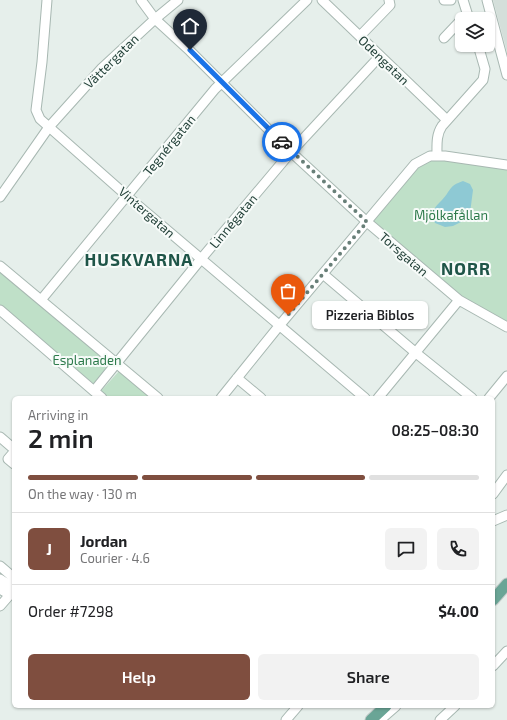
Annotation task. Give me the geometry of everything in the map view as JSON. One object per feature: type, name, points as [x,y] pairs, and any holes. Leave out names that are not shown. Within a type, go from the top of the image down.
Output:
[{"type":"main road","points":[[495,598],[507,584]]},
{"type":"main road","points":[[370,720],[384,708]]},
{"type":"street","name":"Vintergatan","points":[[47,0],[36,110],[40,119],[127,196],[363,396]]},
{"type":"street","name":"Torsgatan","points":[[141,0],[155,19],[291,152],[367,222],[458,300],[507,326]]},
{"type":"street","name":"Vättergatan","points":[[0,197],[49,127],[102,68],[178,0]]},
{"type":"street","name":"Tegnérgatan","points":[[41,300],[221,82],[307,0]]},
{"type":"street","name":"Odengatan","points":[[322,0],[447,120]]},
{"type":"street","points":[[360,36],[390,5],[389,0]]},
{"type":"street","points":[[444,0],[451,0]]},
{"type":"street","points":[[463,0],[464,12]]},
{"type":"street","points":[[487,0],[507,75]]},
{"type":"street","points":[[444,38],[455,28]]},
{"type":"street","points":[[437,156],[437,139],[439,131],[483,80],[485,69],[480,52]]},
{"type":"street","name":"Linnégatan","points":[[94,391],[201,259],[291,152],[380,56]]},
{"type":"street","points":[[222,396],[410,169],[425,158],[437,156],[507,165]]},
{"type":"street","points":[[0,266],[156,396]]},
{"type":"street","points":[[323,274],[470,396]]},
{"type":"street","points":[[380,396],[458,300]]},
{"type":"street","points":[[0,310],[100,396]]},
{"type":"street","points":[[491,396],[507,376]]},
{"type":"street","points":[[237,378],[259,396]]},
{"type":"street","points":[[0,437],[12,449]]},
{"type":"street","points":[[12,454],[8,459],[12,462]]},
{"type":"street","points":[[495,491],[507,475]]},
{"type":"street","points":[[495,520],[507,515]]},
{"type":"street","points":[[0,566],[12,576]]},
{"type":"street","points":[[0,580],[7,596]]},
{"type":"street","points":[[0,589],[7,596]]},
{"type":"street","points":[[495,664],[507,651]]},
{"type":"street","points":[[286,720],[296,708]]},
{"type":"street","points":[[380,720],[394,708]]},
{"type":"street","points":[[440,720],[453,708]]},
{"type":"shaded area","points":[[493,0],[507,0],[507,52]]},
{"type":"green space","name":"Mjölkafållan","points":[[440,157],[507,167],[507,322],[459,297],[372,222],[418,167]]},
{"type":"green space","name":"Esplanaden","points":[[0,271],[111,363],[94,384],[0,306]]},
{"type":"green space","name":"Esplanaden","points":[[120,370],[152,396],[107,396],[101,391]]},
{"type":"water","points":[[463,181],[470,184],[473,190],[470,213],[465,220],[453,226],[445,227],[435,223],[431,215],[434,208],[452,187]]},
{"type":"way so far","points":[[282,142],[367,222],[288,315]]},
{"type":"place","name":"Pizzeria Biblos","points":[[288,315]]},
{"type":"district","name":"HUSKVARNA","points":[[139,260]]},
{"type":"district","name":"NORR","points":[[466,269]]},
{"type":"route","points":[[190,50],[282,142]]}]
